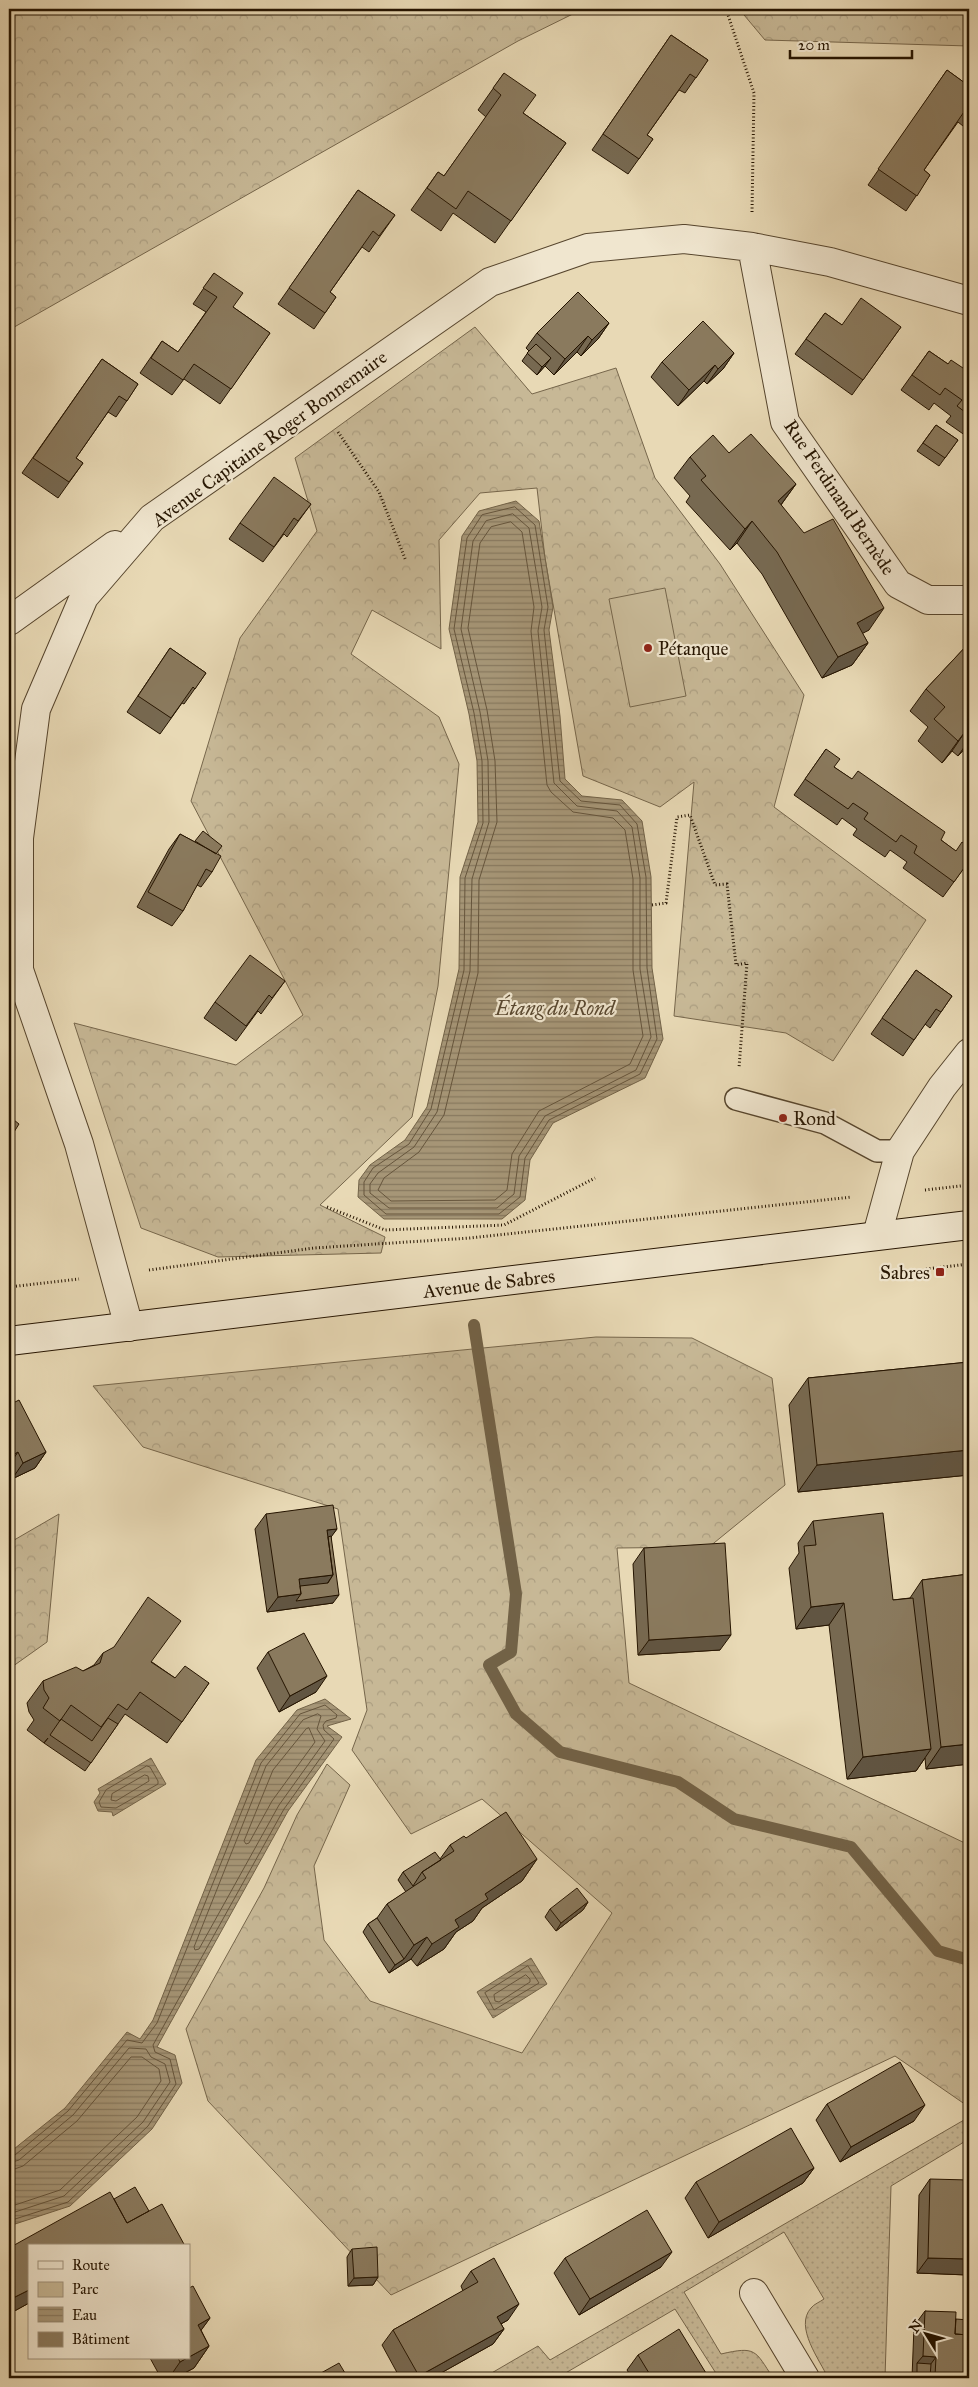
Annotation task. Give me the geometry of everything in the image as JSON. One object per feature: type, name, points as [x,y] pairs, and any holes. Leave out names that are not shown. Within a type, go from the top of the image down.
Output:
[{"type":"street","name":"Avenue Capitaine Roger Bonnemaire","points":[[129,1327],[79,1144],[19,970],[19,838],[36,709],[84,597],[152,518],[490,282],[588,248],[684,239],[752,247],[830,262],[969,301]]},
{"type":"street","name":"Rue Ferdinand Bernède","points":[[752,247],[785,422],[898,584],[928,600],[967,600],[969,598]]},
{"type":"street","points":[[9,621],[152,518]]},
{"type":"street","points":[[877,1235],[900,1151],[942,1087],[969,1053]]},
{"type":"street","name":"Avenue de Sabres","points":[[9,1341],[969,1225]]},
{"type":"street","points":[[754,2293],[805,2378]]},
{"type":"lane","points":[[736,1099],[825,1123],[877,1151],[900,1151]]},
{"type":"path","points":[[726,9],[754,94],[752,247]]},
{"type":"path","points":[[316,404],[336,428],[379,492],[406,560]]},
{"type":"path","points":[[652,905],[666,902],[677,817],[690,815],[715,886],[727,884],[736,965],[747,963],[736,1099]]},
{"type":"path","points":[[327,1207],[385,1230],[504,1225],[595,1178]]},
{"type":"path","points":[[9,1287],[115,1275],[314,1248],[470,1238],[969,1185]]},
{"type":"green space","points":[[9,9],[583,9],[518,41],[9,330]]},
{"type":"green space","points":[[739,9],[969,9],[969,46],[765,40]]},
{"type":"green space","points":[[475,327],[532,394],[616,368],[655,478],[720,564],[804,695],[774,807],[926,920],[833,1061],[786,1033],[674,1016],[694,782],[660,807],[583,776],[545,558],[537,488],[480,493],[439,540],[441,649],[372,610],[351,654],[439,717],[459,764],[438,986],[412,1117],[320,1205],[385,1237],[381,1253],[218,1257],[141,1228],[74,1023],[236,1065],[303,1015],[191,801],[240,638],[317,531],[295,458]]},
{"type":"green space","name":"Pétanque","points":[[665,588],[686,696],[630,707],[609,599]]},
{"type":"green space","points":[[596,1337],[692,1338],[772,1378],[785,1485],[709,1547],[617,1548],[629,1683],[969,1845],[969,2107],[895,2056],[391,2295],[208,2101],[186,2029],[264,1888],[297,1815],[327,1764],[350,1785],[314,1866],[324,1940],[370,2001],[522,2053],[612,1913],[482,1799],[411,1834],[352,1750],[367,1710],[338,1509],[143,1447],[93,1386]]},
{"type":"green space","points":[[59,1514],[47,1642],[9,1669],[9,1543]]},
{"type":"green space","points":[[964,2120],[969,2124],[969,2139],[891,2186],[885,2378],[828,2378],[810,2343],[805,2324],[811,2308],[824,2299],[784,2232],[684,2292],[721,2354],[741,2350],[753,2352],[762,2361],[773,2378],[719,2378],[675,2309],[557,2378],[483,2378],[538,2346],[550,2360]]},
{"type":"water","name":"Étang du Rond","points":[[516,501],[539,521],[553,607],[549,630],[560,716],[565,779],[582,796],[622,800],[642,821],[651,877],[652,968],[663,1039],[645,1078],[553,1123],[530,1160],[525,1200],[502,1219],[384,1219],[358,1197],[359,1180],[370,1165],[405,1140],[427,1107],[459,969],[460,877],[478,822],[477,761],[469,714],[449,629],[462,536],[479,511]]},
{"type":"water","points":[[325,1699],[351,1719],[327,1726],[342,1737],[288,1811],[157,2047],[175,2055],[182,2083],[152,2129],[70,2206],[9,2226],[9,2153],[65,2108],[127,2032],[140,2039],[153,2020],[256,1760],[297,1710]]},
{"type":"water","points":[[151,1758],[166,1784],[113,1816],[112,1812],[98,1811],[94,1802],[100,1793],[98,1789]]},
{"type":"water","points":[[531,1958],[547,1984],[493,2018],[477,1992]]},
{"type":"building","points":[[671,35],[708,60],[696,78],[690,74],[647,135],[653,139],[639,159],[603,134]]},
{"type":"building","points":[[947,70],[969,86],[969,107],[924,170],[930,175],[917,196],[878,169]]},
{"type":"building","points":[[504,73],[536,95],[523,113],[566,143],[511,221],[468,191],[456,209],[427,188],[438,172],[444,176],[501,95],[493,88]]},
{"type":"building","points":[[358,190],[395,215],[379,236],[373,231],[330,292],[336,297],[325,313],[289,288]]},
{"type":"building","points":[[214,273],[243,293],[233,307],[270,333],[231,389],[194,364],[183,380],[151,358],[162,341],[178,352],[217,297],[203,288]]},
{"type":"building","points":[[578,292],[609,323],[592,340],[588,336],[565,359],[537,333]]},
{"type":"building","points":[[861,298],[901,327],[863,380],[806,339],[825,313],[842,325]]},
{"type":"building","points":[[703,321],[734,353],[718,369],[715,365],[689,390],[662,362]]},
{"type":"building","points":[[536,344],[551,358],[542,367],[527,353]]},
{"type":"building","points":[[929,351],[948,364],[951,360],[969,372],[969,415],[957,406],[962,400],[945,388],[940,395],[912,375]]},
{"type":"building","points":[[102,359],[138,384],[127,401],[119,396],[76,458],[83,463],[69,482],[33,458]]},
{"type":"building","points":[[936,425],[958,440],[945,458],[923,443]]},
{"type":"building","points":[[751,434],[796,484],[778,501],[804,533],[833,519],[884,608],[857,623],[868,643],[838,657],[777,552],[752,521],[745,529],[701,480],[706,476],[690,457],[713,435],[729,453]]},
{"type":"building","points":[[274,477],[311,504],[298,521],[294,518],[274,547],[240,523]]},
{"type":"building","points":[[969,643],[969,730],[967,729],[958,741],[934,719],[945,707],[926,689]]},
{"type":"building","points":[[170,648],[206,673],[195,689],[193,687],[171,718],[138,696]]},
{"type":"building","points":[[826,749],[840,759],[834,767],[852,779],[858,771],[945,832],[941,840],[956,851],[962,842],[969,847],[969,861],[954,882],[914,853],[917,846],[901,835],[896,842],[864,819],[868,813],[853,803],[848,809],[805,779]]},
{"type":"building","points":[[203,831],[222,846],[216,854],[195,841]]},
{"type":"building","points":[[180,834],[221,856],[212,872],[206,869],[183,911],[148,892]]},
{"type":"building","points":[[250,955],[285,981],[272,998],[269,995],[246,1026],[215,1002]]},
{"type":"building","points":[[916,970],[952,996],[941,1012],[936,1009],[914,1040],[882,1018]]},
{"type":"building","points":[[9,1116],[19,1124],[9,1140]]},
{"type":"building","points":[[969,1362],[969,1450],[817,1465],[808,1378]]},
{"type":"building","points":[[19,1400],[46,1452],[23,1463],[18,1452],[9,1457],[9,1405]]},
{"type":"building","points":[[333,1505],[337,1529],[327,1530],[333,1575],[299,1579],[301,1594],[278,1597],[266,1514]]},
{"type":"building","points":[[883,1513],[893,1600],[913,1598],[931,1749],[863,1757],[844,1603],[811,1607],[804,1546],[816,1545],[813,1521]]},
{"type":"building","points":[[331,1536],[339,1595],[296,1601],[301,1594],[300,1586],[328,1583],[333,1575],[328,1537]]},
{"type":"building","points":[[725,1543],[731,1635],[649,1640],[644,1548]]},
{"type":"building","points":[[969,1574],[969,1744],[941,1747],[922,1580]]},
{"type":"building","points":[[148,1597],[181,1621],[151,1662],[175,1678],[185,1666],[209,1683],[182,1722],[140,1692],[127,1710],[118,1704],[101,1727],[71,1705],[60,1721],[43,1708],[49,1698],[44,1690],[43,1681],[76,1667],[83,1671],[100,1663],[103,1653],[114,1647]]},
{"type":"building","points":[[304,1633],[327,1676],[290,1696],[268,1652]]},
{"type":"building","points":[[108,1718],[118,1724],[91,1763],[50,1735],[61,1719],[92,1741]]},
{"type":"building","points":[[506,1812],[537,1859],[485,1894],[488,1899],[455,1920],[459,1927],[432,1944],[427,1937],[414,1945],[387,1904],[426,1878],[422,1872],[454,1851],[450,1845],[464,1836],[466,1838]]},
{"type":"building","points":[[435,1852],[441,1860],[422,1872],[413,1886],[403,1872]]},
{"type":"building","points":[[577,1888],[588,1902],[561,1923],[550,1909]]},
{"type":"building","points":[[377,1918],[404,1959],[395,1965],[368,1924]]},
{"type":"building","points":[[900,2062],[925,2105],[851,2147],[827,2104]]},
{"type":"building","points":[[791,2128],[814,2168],[719,2222],[696,2182]]},
{"type":"building","points":[[930,2179],[969,2180],[969,2259],[928,2258]]},
{"type":"building","points":[[135,2187],[149,2211],[127,2223],[114,2199]]},
{"type":"building","points":[[110,2192],[127,2223],[162,2204],[184,2244],[28,2244],[28,2290],[15,2297],[9,2286],[9,2248]]},
{"type":"building","points":[[647,2210],[672,2252],[590,2299],[565,2258]]},
{"type":"building","points":[[377,2247],[378,2277],[354,2278],[352,2249]]},
{"type":"building","points":[[494,2258],[519,2304],[497,2317],[504,2329],[419,2376],[393,2330],[478,2282],[471,2271]]},
{"type":"building","points":[[193,2286],[210,2318],[198,2325],[209,2346],[190,2356],[190,2288]]},
{"type":"building","points":[[925,2311],[956,2312],[955,2334],[969,2335],[969,2378],[935,2376],[936,2357],[923,2356]]},
{"type":"building","points":[[956,2319],[969,2320],[969,2335],[955,2334]]},
{"type":"building","points":[[679,2329],[709,2378],[652,2378],[638,2355]]},
{"type":"building","points":[[339,2363],[348,2378],[312,2378]]},
{"type":"building","points":[[917,2363],[931,2364],[930,2378],[917,2378]]},
{"type":"waterway","points":[[474,1325],[516,1594],[511,1652],[489,1665],[516,1714],[560,1752],[678,1782],[734,1819],[851,1847],[938,1951],[969,1960]]},
{"type":"place","name":"Pétanque","points":[[648,648]]},
{"type":"place","name":"Rond","points":[[783,1118]]},
{"type":"place","name":"Sabres","points":[[940,1272]]}]
